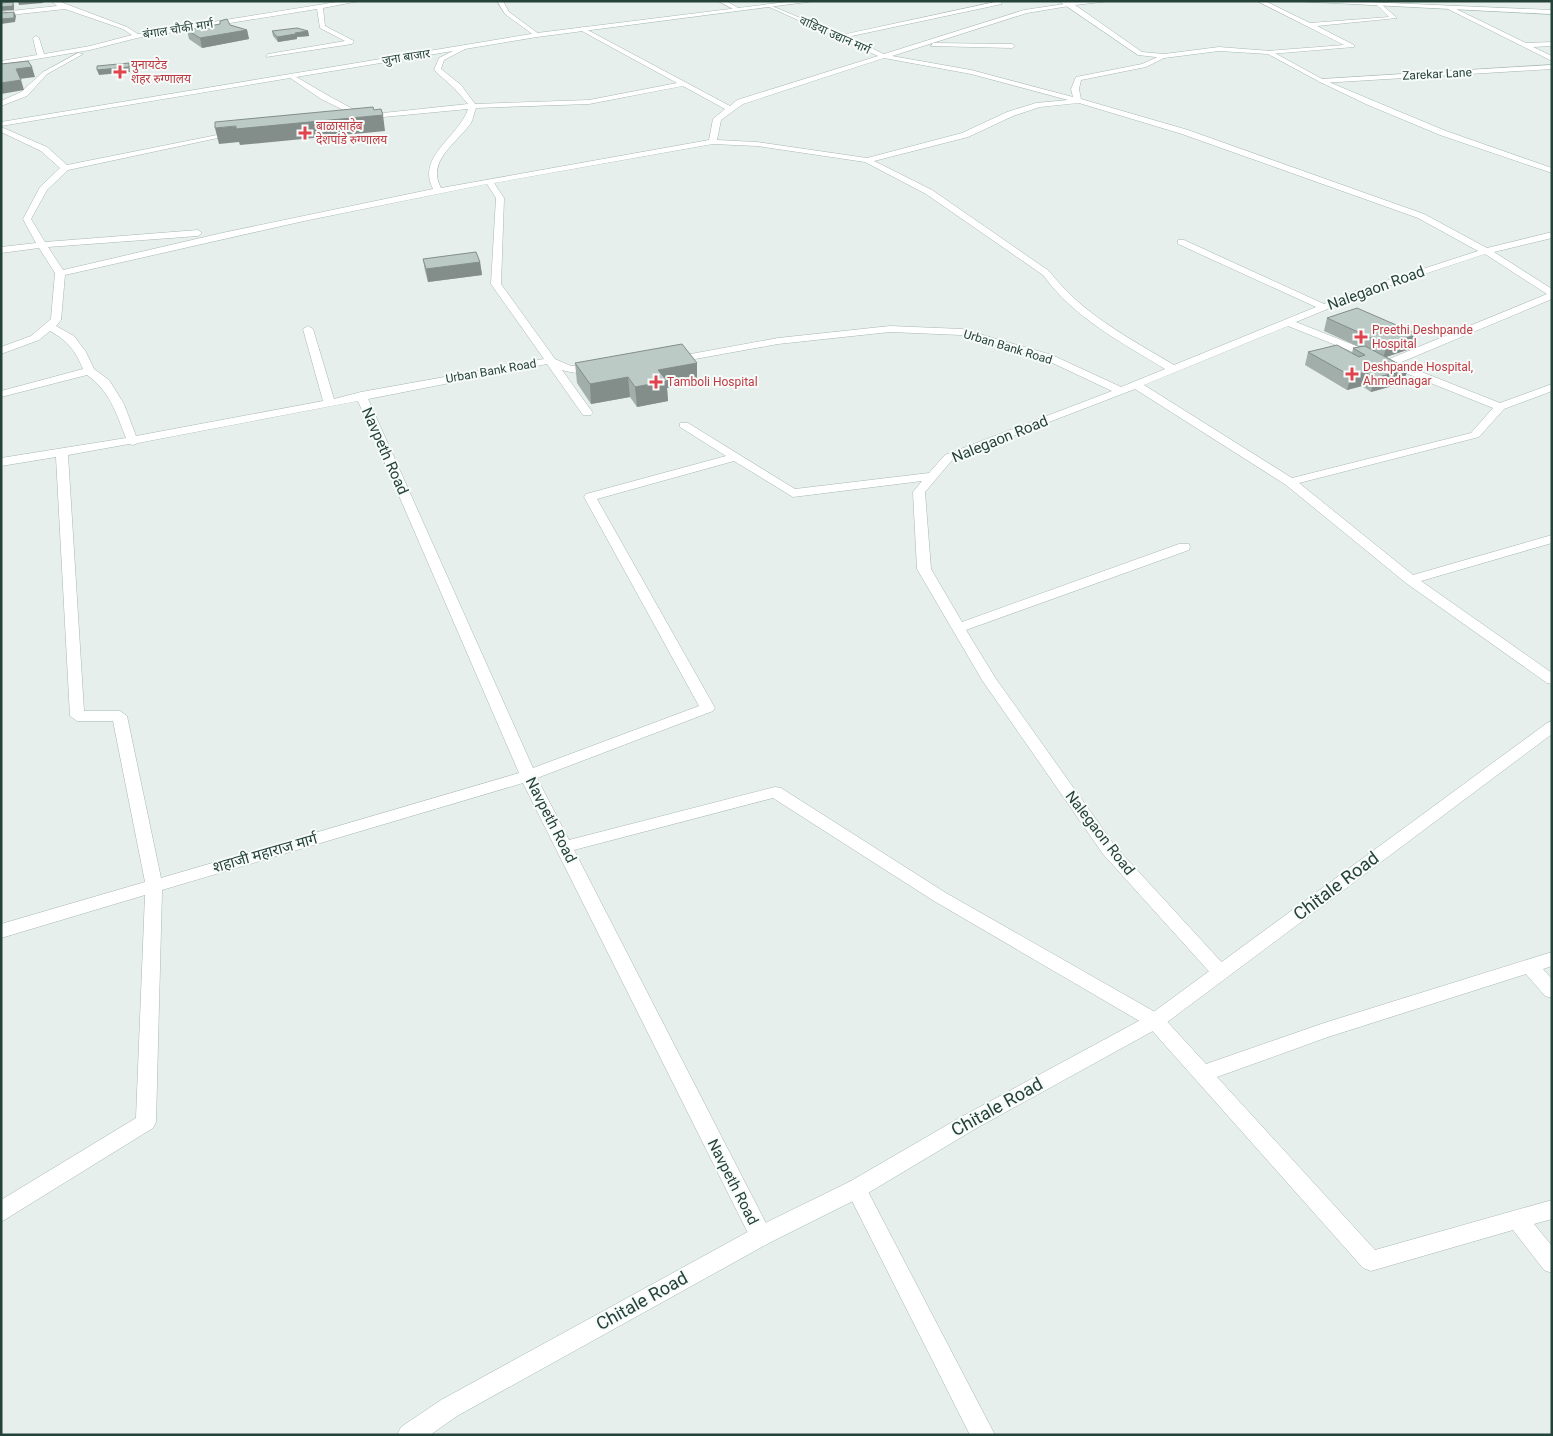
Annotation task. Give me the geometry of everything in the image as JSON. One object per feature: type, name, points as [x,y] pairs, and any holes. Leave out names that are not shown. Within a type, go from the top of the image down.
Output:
[{"type":"street","points":[[55,1],[125,28],[137,36]]},
{"type":"street","name":"बंगाल चौकी मार्ग","points":[[1,63],[90,48],[137,36],[356,1]]},
{"type":"street","points":[[500,1],[507,13],[537,35]]},
{"type":"street","points":[[721,1],[737,9]]},
{"type":"street","name":"वाडिया उद्यान मार्ग","points":[[760,1],[883,56]]},
{"type":"street","name":"जुना बाजार","points":[[1,124],[537,35],[812,1]]},
{"type":"street","points":[[713,142],[717,119],[740,102],[1026,11],[1066,2],[1107,1]]},
{"type":"street","points":[[1066,2],[1140,54],[1164,56],[1219,50],[1269,52],[1352,46],[1260,1]]},
{"type":"street","points":[[1296,1],[1552,12]]},
{"type":"street","points":[[840,36],[997,2],[1008,6]]},
{"type":"street","points":[[1309,25],[1394,18],[1380,5]]},
{"type":"street","points":[[1,14],[67,7]]},
{"type":"street","points":[[268,56],[352,42],[322,28],[320,7]]},
{"type":"street","points":[[1017,8],[1026,11]]},
{"type":"street","points":[[1450,8],[1552,59]]},
{"type":"street","points":[[582,29],[730,109]]},
{"type":"street","points":[[36,38],[42,56]]},
{"type":"street","points":[[1523,45],[1552,44]]},
{"type":"street","points":[[918,45],[1012,46]]},
{"type":"street","points":[[465,47],[441,59],[437,70],[458,87],[473,106]]},
{"type":"street","points":[[1,104],[24,94],[45,73],[90,48]]},
{"type":"street","points":[[1269,52],[1322,81],[1443,132],[1552,171]]},
{"type":"street","points":[[883,56],[970,72],[1185,132],[1421,216],[1486,251],[1552,294]]},
{"type":"street","points":[[1078,101],[1075,89],[1078,78],[1144,66],[1164,56]]},
{"type":"street","name":"Zarekar Lane","points":[[1322,81],[1552,67]]},
{"type":"street","points":[[291,76],[324,97],[363,117]]},
{"type":"street","points":[[344,119],[473,106],[589,102],[683,84]]},
{"type":"street","points":[[867,160],[965,135],[1010,114],[1038,105],[1078,101]]},
{"type":"street","points":[[438,190],[432,180],[436,158],[468,121],[473,106]]},
{"type":"street","points":[[1,129],[44,149],[65,168]]},
{"type":"street","points":[[1,351],[35,338],[56,320],[60,274],[28,218],[43,188],[65,168],[250,131]]},
{"type":"street","points":[[60,274],[245,229],[438,190],[713,142],[757,144],[867,160],[937,198],[1046,273],[1055,288],[1086,314],[1173,369]]},
{"type":"street","points":[[489,181],[500,198],[496,284],[587,414]]},
{"type":"street","points":[[1,250],[245,229]]},
{"type":"street","name":"Nalegaon Road","points":[[1220,972],[1109,850],[989,680],[924,569],[920,492],[950,457],[1136,385],[1361,292],[1486,251],[1552,235]]},
{"type":"street","points":[[1181,242],[1324,307]]},
{"type":"street","points":[[1389,363],[1552,294]]},
{"type":"street","points":[[1287,322],[1500,407]]},
{"type":"street","points":[[49,326],[70,338],[81,352],[89,371],[105,382],[118,404],[132,442]]},
{"type":"street","name":"Urban Bank Road","points":[[660,362],[778,342],[890,328],[962,332],[1048,357],[1121,391]]},
{"type":"street","points":[[308,329],[329,402]]},
{"type":"street","name":"Urban Bank Road","points":[[1,462],[132,442],[361,395],[549,360],[570,369],[604,370]]},
{"type":"street","points":[[1,394],[89,371]]},
{"type":"street","points":[[1136,385],[1290,482],[1411,580],[1552,680]]},
{"type":"street","points":[[1290,482],[1475,435],[1500,407],[1552,387]]},
{"type":"street","name":"Navpeth Road","points":[[361,395],[528,776],[760,1236]]},
{"type":"street","points":[[684,426],[793,493],[933,476]]},
{"type":"street","points":[[1,1212],[146,1122],[154,886],[120,716],[77,716],[62,453]]},
{"type":"street","name":"शहाजी महाराज मार्ग","points":[[1,931],[528,776],[708,708],[590,497],[734,457]]},
{"type":"street","points":[[1411,580],[1552,539]]},
{"type":"street","points":[[958,628],[1184,547]]},
{"type":"street","name":"Chitale Road","points":[[409,1435],[450,1408],[760,1236],[856,1189],[968,1123],[1155,1021],[1552,726]]},
{"type":"street","points":[[564,847],[775,792],[940,896],[1155,1021],[1371,1262],[1552,1209]]},
{"type":"street","points":[[1202,1074],[1324,1031],[1552,959]]},
{"type":"street","points":[[1529,966],[1552,991]]},
{"type":"street","points":[[856,1189],[983,1435]]},
{"type":"street","points":[[1516,1218],[1552,1263]]},
{"type":"building","points":[[13,2],[13,6],[1,7],[1,3]]},
{"type":"building","points":[[14,12],[14,18],[1,19],[1,13]]},
{"type":"building","points":[[227,19],[230,25],[247,30],[200,38],[187,30],[220,24],[220,21]]},
{"type":"building","points":[[297,28],[308,31],[277,37],[272,31]]},
{"type":"building","points":[[28,61],[32,67],[16,69],[21,80],[1,83],[1,64]]},
{"type":"building","points":[[129,63],[129,67],[97,70],[97,66]]},
{"type":"building","points":[[373,107],[374,110],[381,109],[383,115],[236,129],[236,126],[215,128],[215,122]]},
{"type":"building","points":[[476,252],[480,262],[426,269],[423,259]]},
{"type":"building","points":[[1357,308],[1417,334],[1387,345],[1327,318]]},
{"type":"building","points":[[682,344],[697,363],[658,370],[667,381],[635,387],[628,377],[590,384],[575,363]]},
{"type":"building","points":[[1337,345],[1359,357],[1365,355],[1353,348],[1365,346],[1408,369],[1375,378],[1365,372],[1351,376],[1308,352]]},
{"type":"place","name":"युनायटेड शहर रुग्णालय","points":[[120,72]]},
{"type":"place","name":"बाळासाहेब देशपांडे रुग्णालय","points":[[305,133]]},
{"type":"place","name":"Preethi Deshpande Hospital","points":[[1361,337]]},
{"type":"place","name":"Deshpande Hospital, Ahmednagar","points":[[1352,374]]},
{"type":"place","name":"Tamboli Hospital","points":[[656,382]]}]
